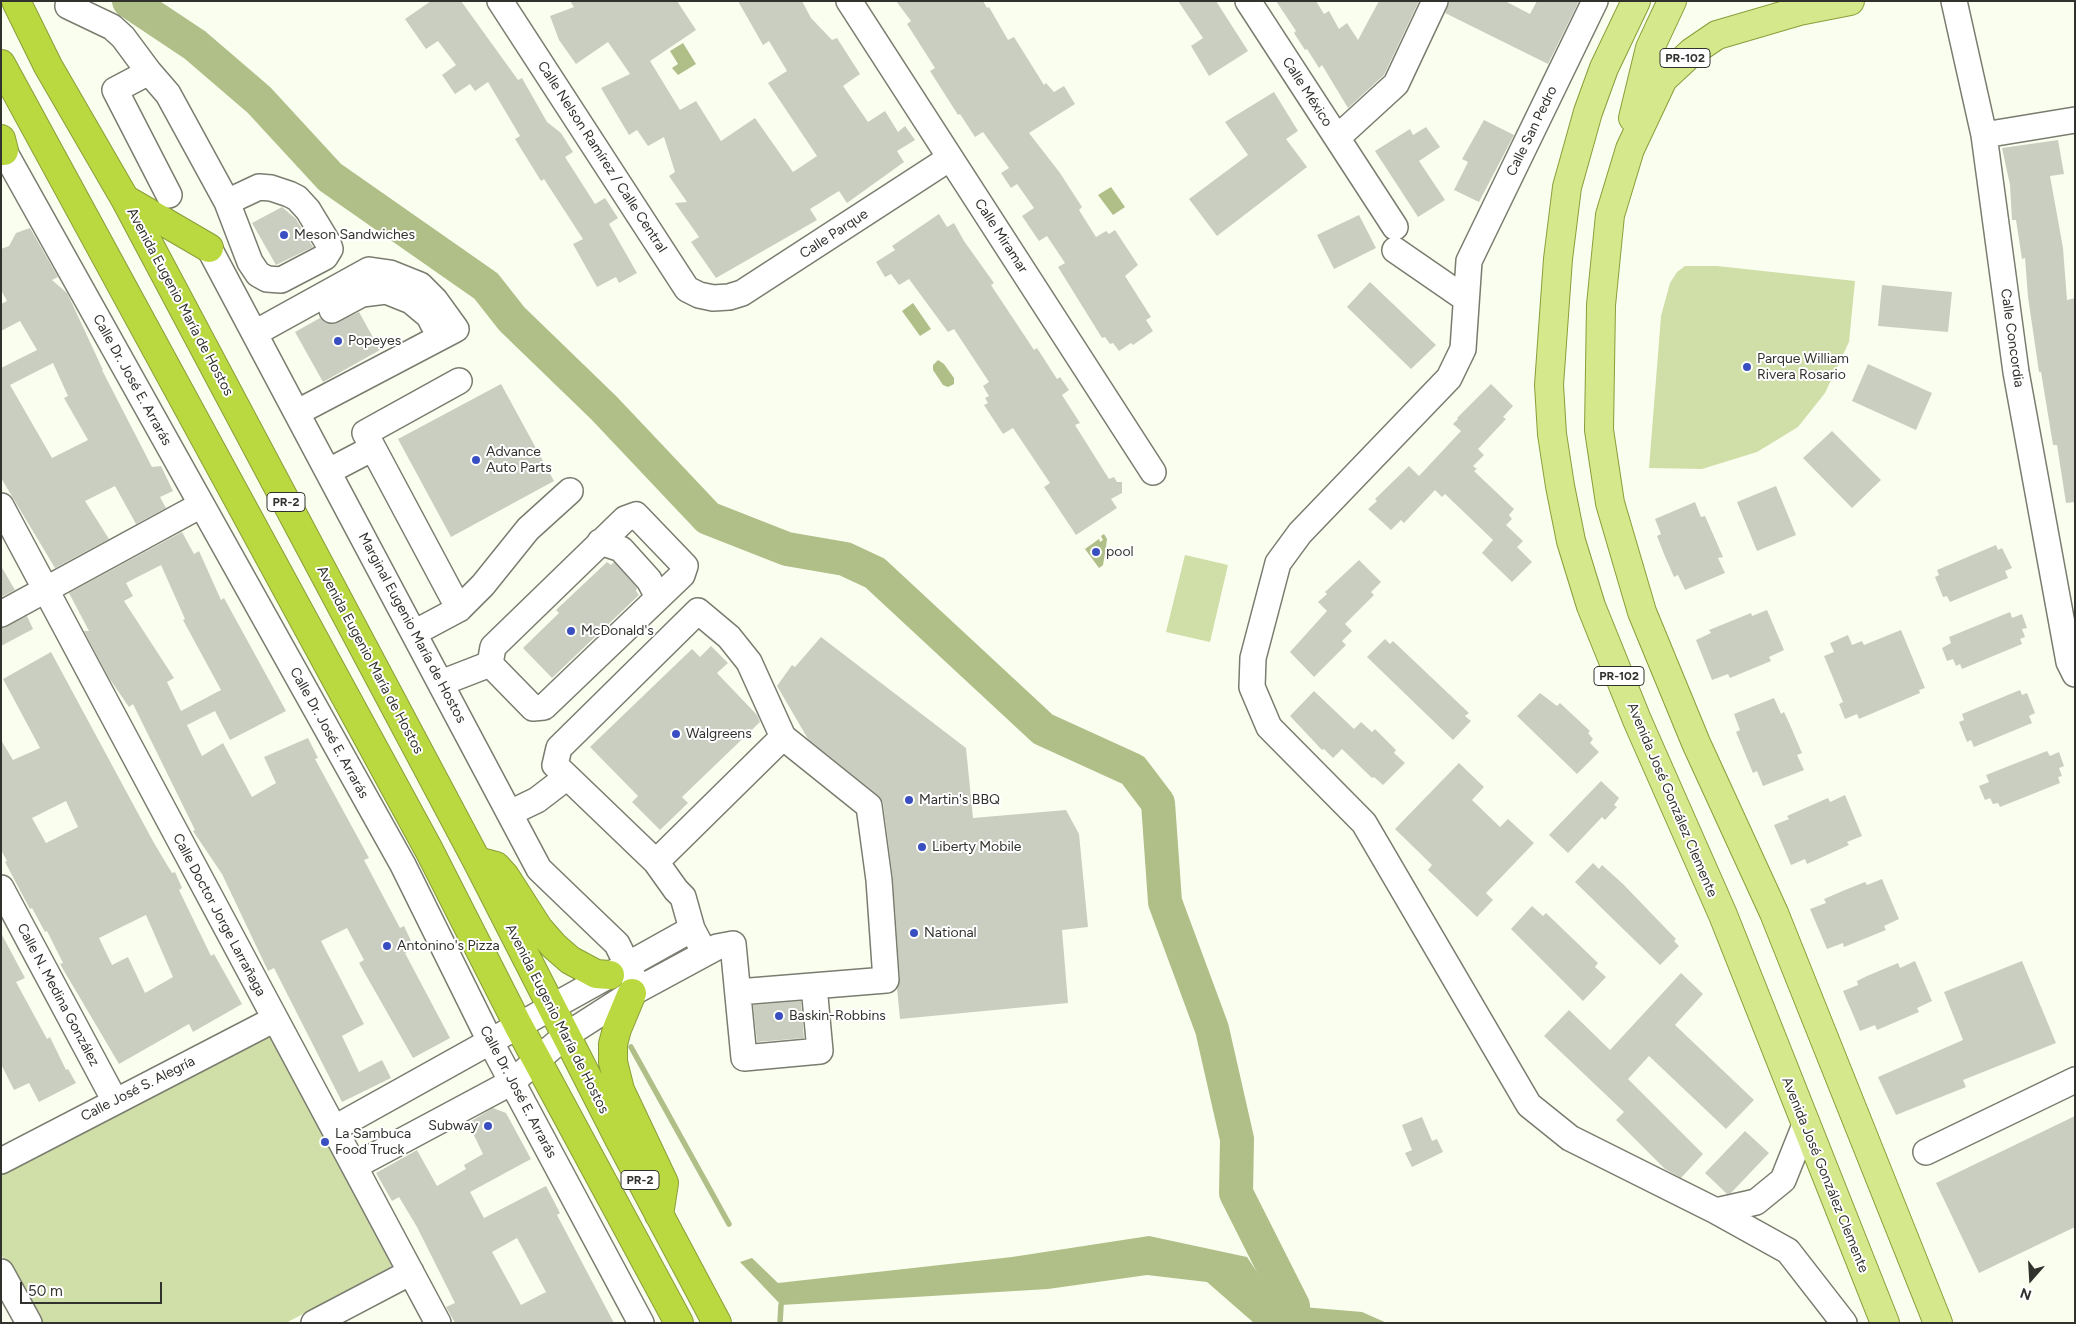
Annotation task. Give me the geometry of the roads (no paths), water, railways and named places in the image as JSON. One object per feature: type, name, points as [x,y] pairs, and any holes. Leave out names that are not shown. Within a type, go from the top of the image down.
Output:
[{"type":"highway","name":"Avenida Eugenio María de Hostos","points":[[16,1],[48,66],[125,199],[477,861],[565,1036],[717,1323]]},
{"type":"highway","name":"PR-2","points":[[1,64],[429,850],[518,1024],[678,1323]]},
{"type":"highway","points":[[125,199],[209,248]]},
{"type":"highway","points":[[477,861],[496,866],[516,891],[539,929],[565,955],[596,974],[618,970]]},
{"type":"highway","points":[[635,991],[617,1028],[613,1062],[620,1090],[664,1183],[659,1215]]},
{"type":"main road","name":"Avenida José González Clemente","points":[[1636,1],[1604,68],[1588,112],[1567,187],[1558,259],[1549,385],[1552,434],[1572,541],[1591,606],[1637,720],[1722,915],[1804,1125],[1885,1323]]},
{"type":"main road","points":[[1630,149],[1635,100],[1650,48],[1672,1]]},
{"type":"main road","name":"PR-102","points":[[1850,1],[1799,11],[1717,35],[1692,52],[1663,79],[1630,149],[1610,214],[1601,305],[1599,430],[1610,503],[1642,612],[1696,743],[1774,913],[1938,1323]]},
{"type":"street","name":"Calle Nelson Ramírez / Calle Central","points":[[500,1],[687,289],[714,298]]},
{"type":"street","name":"Calle Miramar","points":[[849,1],[1153,472]]},
{"type":"street","name":"Calle México","points":[[1248,1],[1367,182],[1395,239],[1466,299]]},
{"type":"street","points":[[1337,138],[1396,84],[1435,1]]},
{"type":"street","name":"Calle San Pedro","points":[[1466,299],[1469,261],[1595,1]]},
{"type":"street","name":"Calle Concordia","points":[[1954,1],[1984,135],[2016,372],[2073,666]]},
{"type":"street","points":[[68,6],[112,27],[123,37],[168,94],[227,202],[250,262],[263,277],[274,281],[282,280],[325,257],[328,253],[328,243],[308,210],[297,198],[271,188],[259,187],[227,202]]},
{"type":"street","points":[[149,72],[115,90],[170,195]]},
{"type":"street","points":[[1984,135],[2075,120]]},
{"type":"street","name":"Calle Dr. José E. Arrarás","points":[[2,147],[403,865],[490,1041],[641,1323]]},
{"type":"street","name":"Calle Parque","points":[[714,298],[730,297],[742,293],[950,158]]},
{"type":"street","name":"Marginal Eugenio María de Hostos","points":[[209,248],[298,412],[539,869],[617,944],[618,970],[635,991]]},
{"type":"street","points":[[224,275],[250,262]]},
{"type":"street","points":[[255,333],[369,270],[390,273],[420,285],[435,300],[456,329],[298,412]]},
{"type":"street","points":[[1466,299],[1463,349],[1449,378],[1300,533],[1278,564],[1253,658],[1252,687],[1269,727],[1364,823],[1529,1104],[1570,1138],[1716,1211],[1788,1252],[1844,1323]]},
{"type":"street","points":[[459,382],[365,434],[459,609]]},
{"type":"street","points":[[329,471],[373,448]]},
{"type":"street","points":[[414,633],[459,609],[482,585],[528,529],[570,491]]},
{"type":"street","points":[[1,614],[201,505]]},
{"type":"street","name":"Calle Doctor Jorge Larrañaga","points":[[1,506],[438,1323]]},
{"type":"street","points":[[636,515],[685,566],[682,575],[544,707],[534,708],[490,664],[492,647],[625,519],[636,515]]},
{"type":"street","points":[[600,542],[621,549],[649,580],[658,597]]},
{"type":"street","points":[[704,952],[692,929],[683,897],[656,862],[555,765],[559,748],[698,611],[729,637],[749,662],[783,737],[869,806],[873,827],[886,980],[738,992]]},
{"type":"street","points":[[441,683],[490,664]]},
{"type":"street","points":[[656,862],[783,737]]},
{"type":"street","points":[[510,814],[537,800],[567,777]]},
{"type":"street","name":"Calle N. Medina González","points":[[1,888],[115,1101]]},
{"type":"street","points":[[335,1128],[518,1024],[692,929]]},
{"type":"street","points":[[355,1166],[512,1082],[565,1036],[635,991],[704,952],[733,944],[744,1058],[820,1051],[814,986]]},
{"type":"street","name":"Calle José S. Alegría","points":[[1,1161],[275,1019]]},
{"type":"street","points":[[1926,1152],[2075,1080]]},
{"type":"street","points":[[1716,1211],[1756,1202],[1783,1180],[1804,1125]]},
{"type":"street","points":[[1,1272],[26,1322]]},
{"type":"street","points":[[314,1323],[412,1272]]},
{"type":"waterway","points":[[129,1],[195,45],[259,100],[330,177],[486,286],[512,319],[604,408],[708,518],[787,549],[845,559],[875,573],[1043,729],[1133,770],[1158,803],[1165,902],[1212,1029],[1237,1139],[1236,1193],[1293,1306]]},
{"type":"waterway","points":[[631,1047],[729,1224]]},
{"type":"waterway","points":[[780,1323],[781,1305]]},
{"type":"place","name":"Meson Sandwiches","points":[[284,235]]},
{"type":"place","name":"Popeyes","points":[[338,341]]},
{"type":"place","name":"Parque William Rivera Rosario","points":[[1747,367]]},
{"type":"place","name":"Advance Auto Parts","points":[[476,460]]},
{"type":"place","name":"pool","points":[[1096,552]]},
{"type":"place","name":"McDonald's","points":[[571,631]]},
{"type":"place","name":"Walgreens","points":[[676,734]]},
{"type":"place","name":"Martin's BBQ","points":[[909,800]]},
{"type":"place","name":"Liberty Mobile","points":[[922,847]]},
{"type":"place","name":"National","points":[[914,933]]},
{"type":"place","name":"Antonino's Pizza","points":[[387,946]]},
{"type":"place","name":"Baskin-Robbins","points":[[779,1016]]},
{"type":"place","name":"Subway","points":[[488,1126]]},
{"type":"place","name":"La Sambuca Food Truck","points":[[325,1142]]}]
